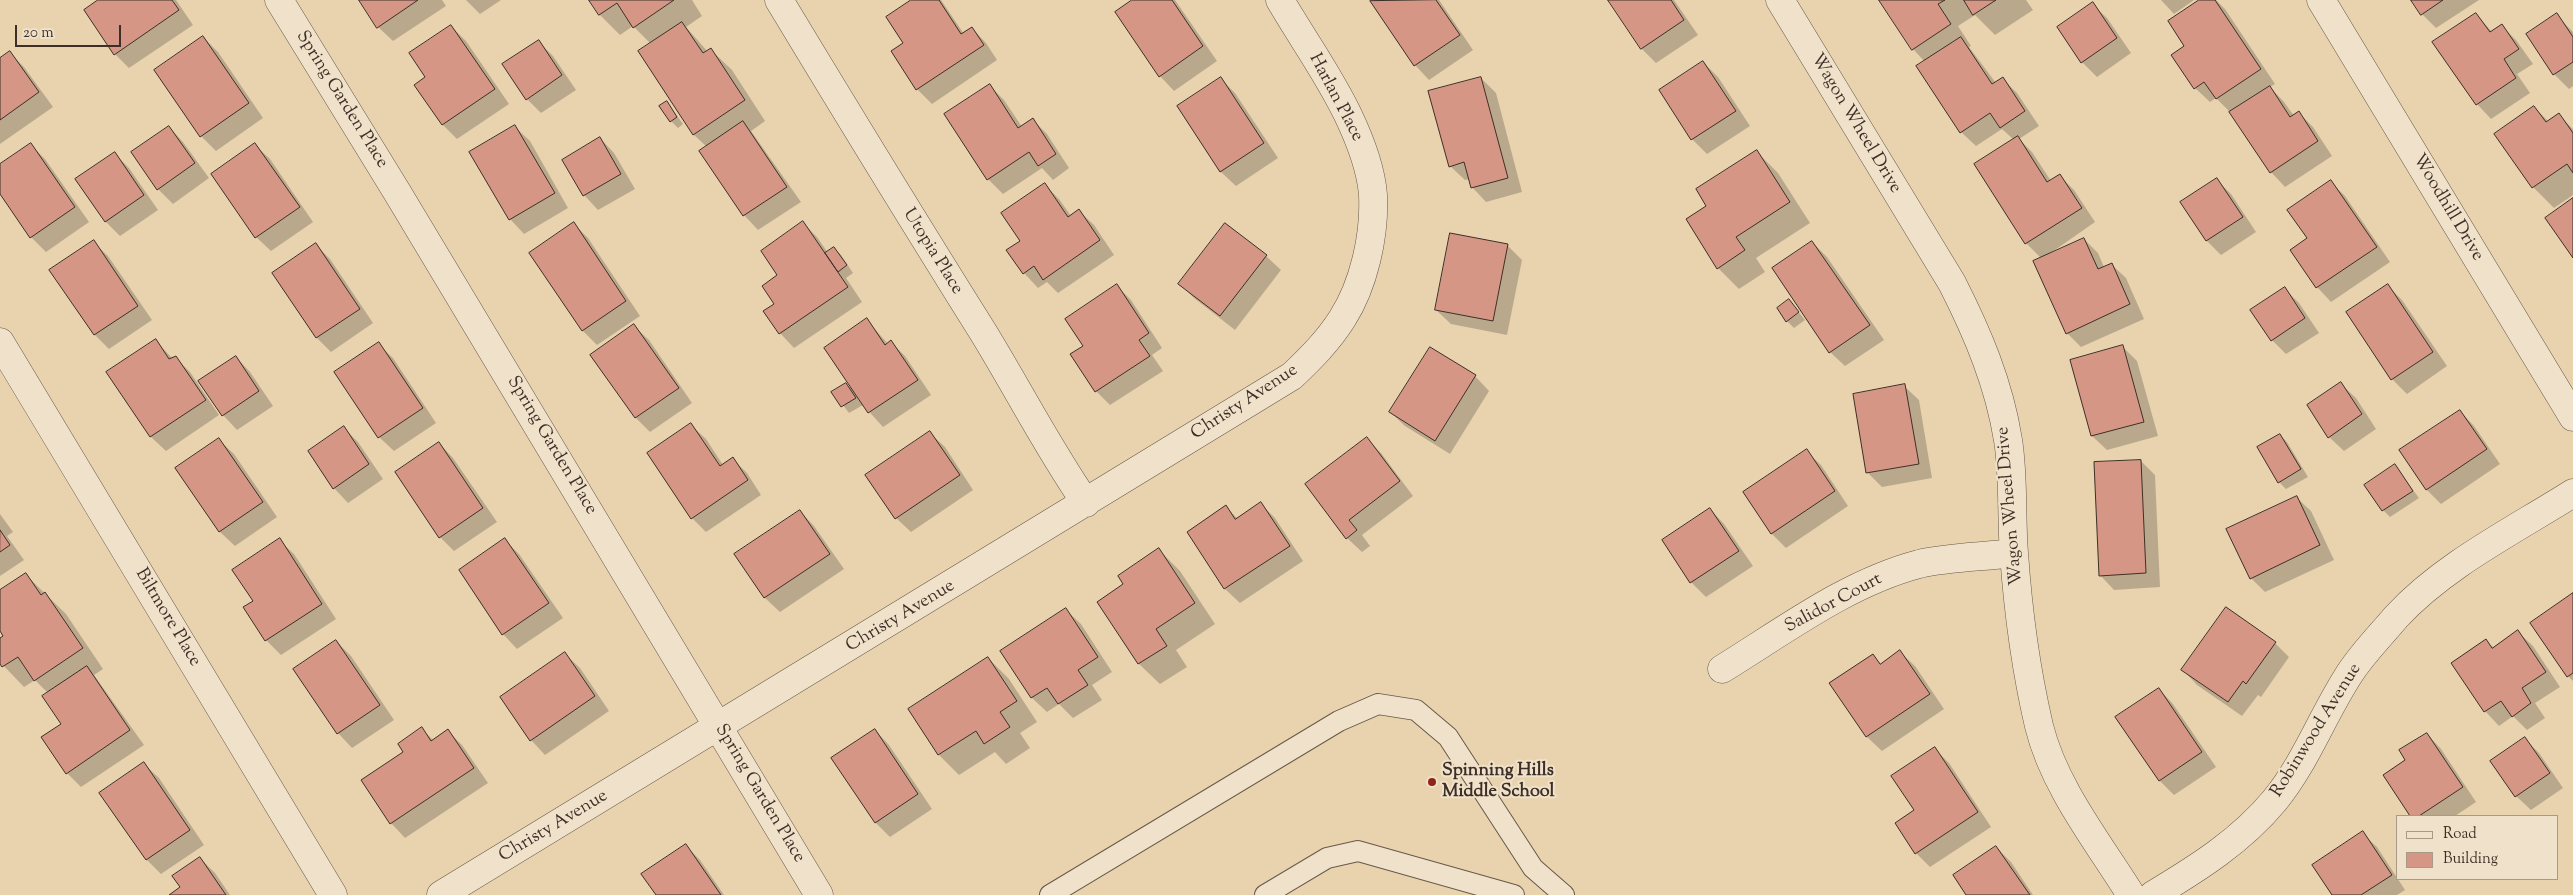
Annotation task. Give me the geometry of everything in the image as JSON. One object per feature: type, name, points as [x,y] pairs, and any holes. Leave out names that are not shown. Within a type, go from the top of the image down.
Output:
[{"type":"street","name":"Spring Garden Place","points":[[279,0],[720,727],[819,895]]},
{"type":"street","name":"Utopia Place","points":[[779,0],[926,244],[984,333],[1057,462],[1086,503]]},
{"type":"street","name":"Harlan Place","points":[[1280,0],[1348,114],[1364,153],[1373,194],[1371,233],[1359,286],[1343,318]]},
{"type":"street","name":"Wagon Wheel Drive","points":[[1780,0],[1952,284],[1977,333],[1996,385],[2008,439],[2011,467],[2014,553],[2025,649],[2040,727],[2062,786],[2131,895]]},
{"type":"street","name":"Woodhill Drive","points":[[2321,0],[2573,417]]},
{"type":"street","name":"Christy Avenue","points":[[441,895],[720,727],[1292,376],[1320,349],[1343,318]]},
{"type":"street","name":"Biltmore Place","points":[[0,342],[333,895]]},
{"type":"street","name":"Robinwood Avenue","points":[[2153,895],[2211,860],[2246,832],[2276,799],[2300,762],[2351,672],[2398,616],[2439,580],[2462,563],[2573,493]]},
{"type":"street","name":"Salidor Court","points":[[1722,669],[1836,599],[1879,578],[1920,564],[2014,553]]},
{"type":"lane","points":[[1050,895],[1339,721],[1378,704],[1416,710],[1448,738],[1534,868],[1564,895]]},
{"type":"lane","points":[[1265,895],[1327,858],[1358,851],[1514,895]]},
{"type":"building","points":[[98,0],[172,0],[179,10],[114,55],[84,10]]},
{"type":"building","points":[[359,0],[418,0],[377,28]]},
{"type":"building","points":[[589,0],[674,0],[633,28],[617,3],[599,15]]},
{"type":"building","points":[[911,0],[939,0],[961,34],[972,27],[984,45],[916,90],[891,51],[903,43],[886,17]]},
{"type":"building","points":[[1132,0],[1172,0],[1203,46],[1159,77],[1115,12]]},
{"type":"building","points":[[1436,0],[1460,35],[1414,66],[1370,1]]},
{"type":"building","points":[[1608,0],[1671,0],[1684,20],[1641,49]]},
{"type":"building","points":[[1879,0],[1945,0],[1938,4],[1951,24],[1912,50]]},
{"type":"building","points":[[1964,0],[1996,0],[1973,15]]},
{"type":"building","points":[[2199,0],[2215,0],[2261,69],[2216,99],[2204,82],[2194,89],[2171,55],[2184,46],[2168,21]]},
{"type":"building","points":[[2411,0],[2443,0],[2421,15]]},
{"type":"building","points":[[2093,2],[2117,38],[2081,63],[2057,27]]},
{"type":"building","points":[[2476,13],[2490,32],[2502,24],[2519,49],[2504,59],[2516,78],[2476,105],[2432,42]]},
{"type":"building","points":[[2557,13],[2573,37],[2573,62],[2553,75],[2526,34]]},
{"type":"building","points":[[682,22],[703,53],[711,48],[745,100],[693,135],[638,51]]},
{"type":"building","points":[[451,25],[495,89],[442,125],[414,85],[425,77],[409,53]]},
{"type":"building","points":[[203,36],[249,103],[200,137],[154,70]]},
{"type":"building","points":[[1961,37],[1992,84],[2003,77],[2025,111],[2000,128],[1990,113],[1960,133],[1916,66]]},
{"type":"building","points":[[539,40],[562,75],[526,100],[502,64]]},
{"type":"building","points":[[10,51],[39,92],[0,120],[0,58]]},
{"type":"building","points":[[1703,61],[1736,111],[1691,140],[1659,90]]},
{"type":"building","points":[[1221,77],[1264,143],[1220,172],[1177,106]]},
{"type":"building","points":[[1481,77],[1508,178],[1471,188],[1464,162],[1449,167],[1428,91]]},
{"type":"building","points":[[990,84],[1018,128],[1033,118],[1056,154],[1038,166],[1029,152],[987,180],[944,114]]},
{"type":"building","points":[[2270,86],[2290,117],[2299,111],[2318,141],[2270,173],[2229,112]]},
{"type":"building","points":[[667,101],[677,117],[670,122],[659,106]]},
{"type":"building","points":[[2534,106],[2546,122],[2559,113],[2573,133],[2573,173],[2567,164],[2532,188],[2494,134]]},
{"type":"building","points":[[743,121],[787,187],[743,216],[699,151]]},
{"type":"building","points":[[515,125],[555,193],[509,220],[469,152]]},
{"type":"building","points":[[169,126],[195,163],[157,190],[131,152]]},
{"type":"building","points":[[2018,136],[2047,182],[2060,174],[2082,208],[2025,244],[1974,164]]},
{"type":"building","points":[[600,137],[621,174],[583,196],[562,160]]},
{"type":"building","points":[[31,143],[75,207],[30,238],[0,194],[0,164]]},
{"type":"building","points":[[255,143],[300,207],[255,238],[211,174]]},
{"type":"building","points":[[1757,150],[1790,202],[1736,237],[1745,250],[1717,269],[1686,219],[1706,206],[1696,189]]},
{"type":"building","points":[[115,152],[144,195],[105,222],[75,179]]},
{"type":"building","points":[[2217,178],[2243,217],[2206,241],[2180,202]]},
{"type":"building","points":[[2331,180],[2377,247],[2316,288],[2290,250],[2307,238],[2287,210]]},
{"type":"building","points":[[1045,183],[1068,217],[1079,209],[1100,240],[1043,280],[1034,266],[1023,274],[1006,250],[1020,241],[1001,213]]},
{"type":"building","points":[[2573,198],[2573,258],[2545,218]]},
{"type":"building","points":[[803,221],[848,287],[779,334],[763,311],[774,304],[762,286],[777,275],[761,251]]},
{"type":"building","points":[[574,222],[626,301],[582,331],[529,253]]},
{"type":"building","points":[[1225,223],[1267,255],[1220,316],[1178,284]]},
{"type":"building","points":[[1450,233],[1508,244],[1493,321],[1435,310]]},
{"type":"building","points":[[2084,238],[2098,269],[2112,263],[2130,304],[2066,334],[2033,261]]},
{"type":"building","points":[[94,240],[138,306],[94,335],[49,270]]},
{"type":"building","points":[[1812,241],[1870,325],[1829,353],[1772,268]]},
{"type":"building","points":[[316,243],[360,309],[316,338],[272,273]]},
{"type":"building","points":[[834,247],[847,265],[838,272],[825,253]]},
{"type":"building","points":[[1117,284],[1149,333],[1139,340],[1150,356],[1095,392],[1070,354],[1083,346],[1065,319]]},
{"type":"building","points":[[2388,284],[2433,352],[2391,380],[2346,312]]},
{"type":"building","points":[[2285,287],[2305,318],[2271,341],[2250,310]]},
{"type":"building","points":[[1789,299],[1799,312],[1786,322],[1777,308]]},
{"type":"building","points":[[867,318],[885,345],[891,340],[918,380],[868,413],[824,348]]},
{"type":"building","points":[[634,324],[679,388],[635,418],[590,355]]},
{"type":"building","points":[[156,339],[169,359],[176,356],[206,400],[150,437],[106,372]]},
{"type":"building","points":[[379,342],[423,408],[378,438],[334,372]]},
{"type":"building","points":[[2123,345],[2144,422],[2091,436],[2070,360]]},
{"type":"building","points":[[1430,347],[1476,375],[1435,441],[1389,412]]},
{"type":"building","points":[[236,356],[259,391],[222,416],[198,381]]},
{"type":"building","points":[[2341,382],[2362,414],[2328,438],[2307,405]]},
{"type":"building","points":[[846,383],[856,398],[841,407],[831,392]]},
{"type":"building","points":[[1905,384],[1919,464],[1866,473],[1853,394]]},
{"type":"building","points":[[2460,410],[2487,449],[2426,490],[2399,450]]},
{"type":"building","points":[[691,423],[720,466],[733,457],[748,480],[691,519],[647,453]]},
{"type":"building","points":[[344,426],[369,464],[333,489],[308,451]]},
{"type":"building","points":[[930,431],[960,475],[895,519],[865,475]]},
{"type":"building","points":[[2280,434],[2301,469],[2278,483],[2257,447]]},
{"type":"building","points":[[1367,437],[1400,481],[1349,520],[1357,530],[1346,539],[1305,484]]},
{"type":"building","points":[[219,438],[263,502],[219,532],[175,468]]},
{"type":"building","points":[[439,442],[483,508],[439,538],[395,472]]},
{"type":"building","points":[[1807,449],[1835,491],[1771,534],[1743,492]]},
{"type":"building","points":[[2141,460],[2146,573],[2099,576],[2094,462]]},
{"type":"building","points":[[2395,464],[2413,491],[2382,511],[2364,485]]},
{"type":"building","points":[[2297,496],[2320,545],[2250,579],[2226,529]]},
{"type":"building","points":[[1261,502],[1290,546],[1224,589],[1187,532],[1226,505],[1235,519]]},
{"type":"building","points":[[1710,508],[1739,551],[1690,583],[1662,540]]},
{"type":"building","points":[[800,510],[830,554],[764,598],[734,554]]},
{"type":"building","points":[[0,530],[10,545],[0,552]]},
{"type":"building","points":[[280,538],[322,604],[265,641],[243,607],[253,601],[232,570]]},
{"type":"building","points":[[505,538],[549,603],[502,635],[459,570]]},
{"type":"building","points":[[1159,548],[1195,603],[1156,629],[1167,646],[1138,664],[1097,602],[1123,584],[1118,576]]},
{"type":"building","points":[[26,573],[41,595],[45,592],[83,648],[34,681],[18,657],[2,667],[0,664],[0,638],[3,636],[0,631],[0,590]]},
{"type":"building","points":[[2573,593],[2573,673],[2567,677],[2530,623]]},
{"type":"building","points":[[2226,607],[2276,642],[2246,684],[2243,681],[2228,702],[2181,670]]},
{"type":"building","points":[[1066,608],[1098,657],[1078,670],[1088,685],[1058,704],[1047,688],[1031,698],[1000,651]]},
{"type":"building","points":[[2518,630],[2546,672],[2522,688],[2531,703],[2512,717],[2501,701],[2484,712],[2451,663],[2486,639],[2492,648]]},
{"type":"building","points":[[336,640],[380,705],[337,734],[293,669]]},
{"type":"building","points":[[1900,650],[1930,694],[1866,737],[1829,683],[1873,654],[1880,664]]},
{"type":"building","points":[[565,652],[595,696],[530,741],[500,697]]},
{"type":"building","points":[[988,657],[1017,701],[1000,712],[1010,727],[984,744],[976,731],[938,755],[908,709]]},
{"type":"building","points":[[87,666],[130,730],[66,774],[41,737],[61,724],[42,696]]},
{"type":"building","points":[[2159,688],[2202,752],[2159,781],[2115,717]]},
{"type":"building","points":[[422,727],[431,741],[448,729],[474,768],[390,824],[361,780],[403,752],[398,744]]},
{"type":"building","points":[[875,729],[918,794],[875,823],[831,758]]},
{"type":"building","points":[[2427,733],[2463,787],[2421,815],[2409,815],[2383,775],[2405,760],[2399,750]]},
{"type":"building","points":[[2525,737],[2550,773],[2515,797],[2490,761]]},
{"type":"building","points":[[1935,747],[1978,812],[1915,854],[1895,823],[1914,810],[1891,776]]},
{"type":"building","points":[[144,762],[190,830],[146,860],[99,793]]},
{"type":"building","points":[[2363,831],[2392,875],[2361,895],[2332,895],[2312,865]]},
{"type":"building","points":[[686,844],[721,895],[656,895],[641,874]]},
{"type":"building","points":[[1996,846],[2030,895],[1966,895],[1953,875]]},
{"type":"building","points":[[200,857],[226,895],[169,895],[180,887],[172,876]]},
{"type":"place","name":"Spinning Hills Middle School","points":[[1432,782]]}]
